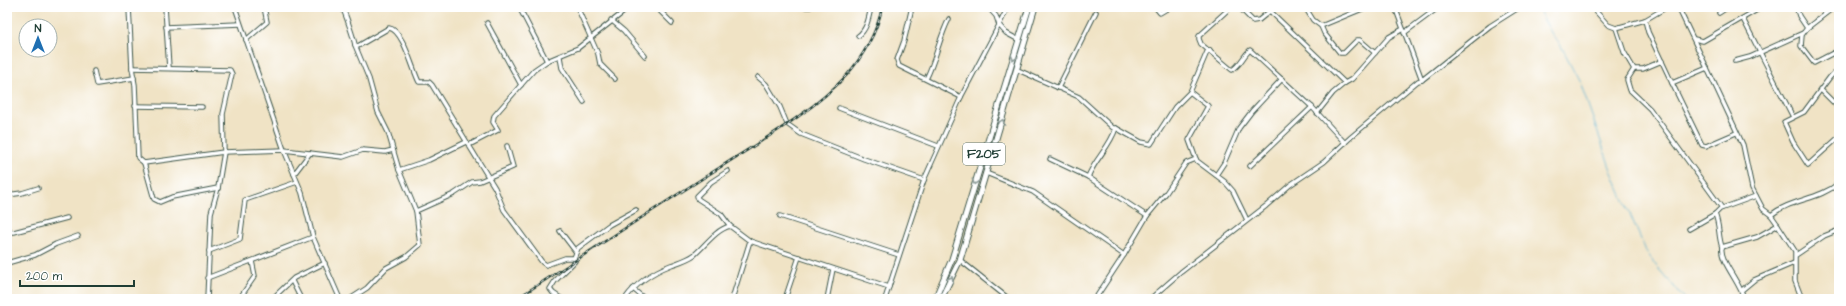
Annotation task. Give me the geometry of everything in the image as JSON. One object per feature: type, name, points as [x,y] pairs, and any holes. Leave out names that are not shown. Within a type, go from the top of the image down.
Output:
[{"type":"main road","name":"F205","points":[[935,299],[952,259],[1029,7]]},
{"type":"main road","name":"F205","points":[[941,299],[960,260],[1036,7]]},
{"type":"main road","points":[[1007,82],[1013,85]]},
{"type":"street","points":[[129,7],[137,152],[138,158],[144,163],[154,199],[160,202],[172,196],[218,188]]},
{"type":"street","points":[[165,7],[169,68]]},
{"type":"street","points":[[235,7],[284,150],[302,193],[313,237],[340,299]]},
{"type":"street","points":[[246,40],[267,22],[264,7]]},
{"type":"street","points":[[342,7],[369,79],[378,112],[388,132],[399,170],[416,211],[420,245],[406,257],[386,268],[367,288],[350,299]]},
{"type":"street","points":[[520,7],[547,61]]},
{"type":"street","points":[[577,7],[598,54],[600,64],[614,79]]},
{"type":"street","points":[[469,145],[498,130],[493,122],[494,116],[534,70],[547,61],[578,48],[624,8],[630,7]]},
{"type":"street","points":[[656,7],[672,23]]},
{"type":"street","points":[[858,36],[863,32],[867,25],[871,7]]},
{"type":"street","points":[[912,7],[904,41],[897,60],[899,66],[961,96]]},
{"type":"street","points":[[988,7],[996,16],[999,25],[1006,33],[1019,40]]},
{"type":"street","points":[[885,299],[924,180],[938,146],[961,96],[1008,7]]},
{"type":"street","points":[[1155,7],[1160,13],[1170,7]]},
{"type":"street","points":[[1231,7],[1199,36],[1198,39],[1201,44],[1210,50],[1220,62],[1232,70],[1236,68],[1245,53],[1250,50],[1312,107],[1344,142]]},
{"type":"street","points":[[1239,7],[1253,21],[1259,20],[1270,9],[1345,83]]},
{"type":"street","points":[[1305,7],[1313,20],[1321,26],[1324,33],[1342,54],[1357,40],[1360,40],[1375,53]]},
{"type":"street","points":[[1321,26],[1367,7]]},
{"type":"street","points":[[1395,7],[1422,80]]},
{"type":"street","points":[[1317,113],[1333,93],[1352,79],[1388,38],[1404,31],[1440,7]]},
{"type":"street","points":[[1592,7],[1608,25],[1616,28],[1645,20],[1667,7]]},
{"type":"street","points":[[1678,7],[1736,133],[1743,145],[1752,188],[1763,209],[1771,215],[1791,244],[1796,255],[1794,263],[1795,281],[1802,299]]},
{"type":"street","points":[[1719,13],[1728,7]]},
{"type":"street","points":[[1694,39],[1703,41],[1762,7]]},
{"type":"street","points":[[1796,7],[1799,16],[1807,28]]},
{"type":"street","points":[[1735,61],[1803,33],[1807,28],[1834,7]]},
{"type":"street","points":[[1150,299],[1181,272],[1266,206],[1290,185],[1324,162],[1344,142],[1418,81],[1422,80],[1490,26],[1518,8]]},
{"type":"street","points":[[1058,88],[1096,12]]},
{"type":"street","points":[[926,79],[933,66],[940,38],[949,19]]},
{"type":"street","points":[[1743,19],[1793,117]]},
{"type":"street","points":[[611,20],[624,31],[645,56]]},
{"type":"street","points":[[1645,20],[1648,32],[1702,146],[1706,146],[1736,133]]},
{"type":"street","points":[[487,23],[520,85]]},
{"type":"street","points":[[166,27],[240,24]]},
{"type":"street","points":[[355,45],[358,46],[388,28],[394,30],[408,52],[419,82],[429,82],[432,85],[469,145],[486,177],[495,188],[504,210],[542,262],[546,265],[565,258],[574,258]]},
{"type":"street","points":[[1616,28],[1624,52],[1634,69]]},
{"type":"street","points":[[1803,33],[1801,46],[1814,63],[1838,52]]},
{"type":"street","points":[[1018,70],[1079,97],[1113,128],[1116,128],[1141,142],[1151,144],[1175,107],[1190,92],[1207,52],[1210,50]]},
{"type":"street","points":[[560,56],[562,68],[584,102]]},
{"type":"street","points":[[1634,69],[1643,69],[1662,61]]},
{"type":"street","points":[[132,68],[230,70],[232,74],[223,114],[224,152],[218,188],[211,213],[207,299]]},
{"type":"street","points":[[1672,83],[1707,68]]},
{"type":"street","points":[[1839,68],[1820,89],[1804,112],[1784,122],[1793,142],[1808,165],[1839,137]]},
{"type":"street","points":[[1634,69],[1627,80],[1630,90],[1650,109],[1722,208]]},
{"type":"street","points":[[94,71],[97,84],[134,78]]},
{"type":"street","points":[[758,77],[766,84],[780,107],[787,124],[801,134],[864,159],[924,180]]},
{"type":"street","points":[[1216,175],[1224,163],[1240,128],[1252,111],[1282,79]]},
{"type":"street","points":[[1820,89],[1839,108]]},
{"type":"street","points":[[1190,92],[1208,106],[1189,140],[1197,162],[1216,175],[1233,191],[1247,220]]},
{"type":"street","points":[[135,106],[202,107]]},
{"type":"street","points":[[1250,166],[1312,107]]},
{"type":"street","points":[[839,108],[938,146]]},
{"type":"street","points":[[1088,178],[1092,166],[1112,140],[1116,128]]},
{"type":"street","points":[[399,170],[430,160],[466,142]]},
{"type":"street","points":[[416,211],[454,194],[470,183],[514,166],[507,146]]},
{"type":"street","points":[[144,163],[224,152],[284,150],[343,157],[362,150],[385,152],[393,150]]},
{"type":"street","points":[[294,174],[310,153]]},
{"type":"street","points":[[1050,159],[1088,178],[1146,216]]},
{"type":"street","points":[[1095,299],[1124,255],[1146,216],[1166,193],[1186,163],[1196,159]]},
{"type":"street","points":[[728,172],[711,182],[697,196],[698,199],[721,214],[730,226],[750,241],[889,287]]},
{"type":"street","points":[[986,172],[1033,192],[1124,255]]},
{"type":"street","points":[[209,251],[240,239],[245,200],[297,182]]},
{"type":"street","points":[[1771,215],[1785,206],[1817,196],[1839,184]]},
{"type":"street","points":[[7,195],[38,188]]},
{"type":"street","points":[[1689,229],[1715,214],[1722,208],[1756,196]]},
{"type":"street","points":[[562,299],[550,289],[555,281],[575,261],[574,258],[578,248],[609,225],[636,210]]},
{"type":"street","points":[[1715,214],[1719,223],[1719,238],[1722,247],[1721,253],[1742,290],[1744,299]]},
{"type":"street","points":[[780,216],[899,255]]},
{"type":"street","points":[[7,232],[14,232],[67,218]]},
{"type":"street","points":[[625,299],[633,289],[656,272],[688,259],[722,230],[730,226]]},
{"type":"street","points":[[1722,247],[1757,237],[1778,226]]},
{"type":"street","points":[[1796,255],[1824,236],[1839,230]]},
{"type":"street","points":[[560,231],[576,252]]},
{"type":"street","points":[[7,263],[35,255],[56,244],[78,236]]},
{"type":"street","points":[[207,278],[313,237]]},
{"type":"street","points":[[732,299],[750,241]]},
{"type":"street","points":[[785,299],[799,257]]},
{"type":"street","points":[[960,260],[1009,299]]},
{"type":"street","points":[[239,299],[255,276],[252,261]]},
{"type":"street","points":[[272,299],[292,281],[325,263]]},
{"type":"street","points":[[1742,290],[1754,280],[1794,263]]},
{"type":"street","points":[[827,299],[833,269]]},
{"type":"street","points":[[292,281],[301,299]]},
{"type":"street","points":[[633,289],[645,299]]},
{"type":"waterway","points":[[1537,7],[1554,38],[1560,44],[1580,82],[1611,170],[1646,251],[1657,267],[1685,299]]},
{"type":"railway","points":[[516,299],[668,200],[769,137],[817,102],[832,90],[858,61],[873,35],[882,7]]}]
